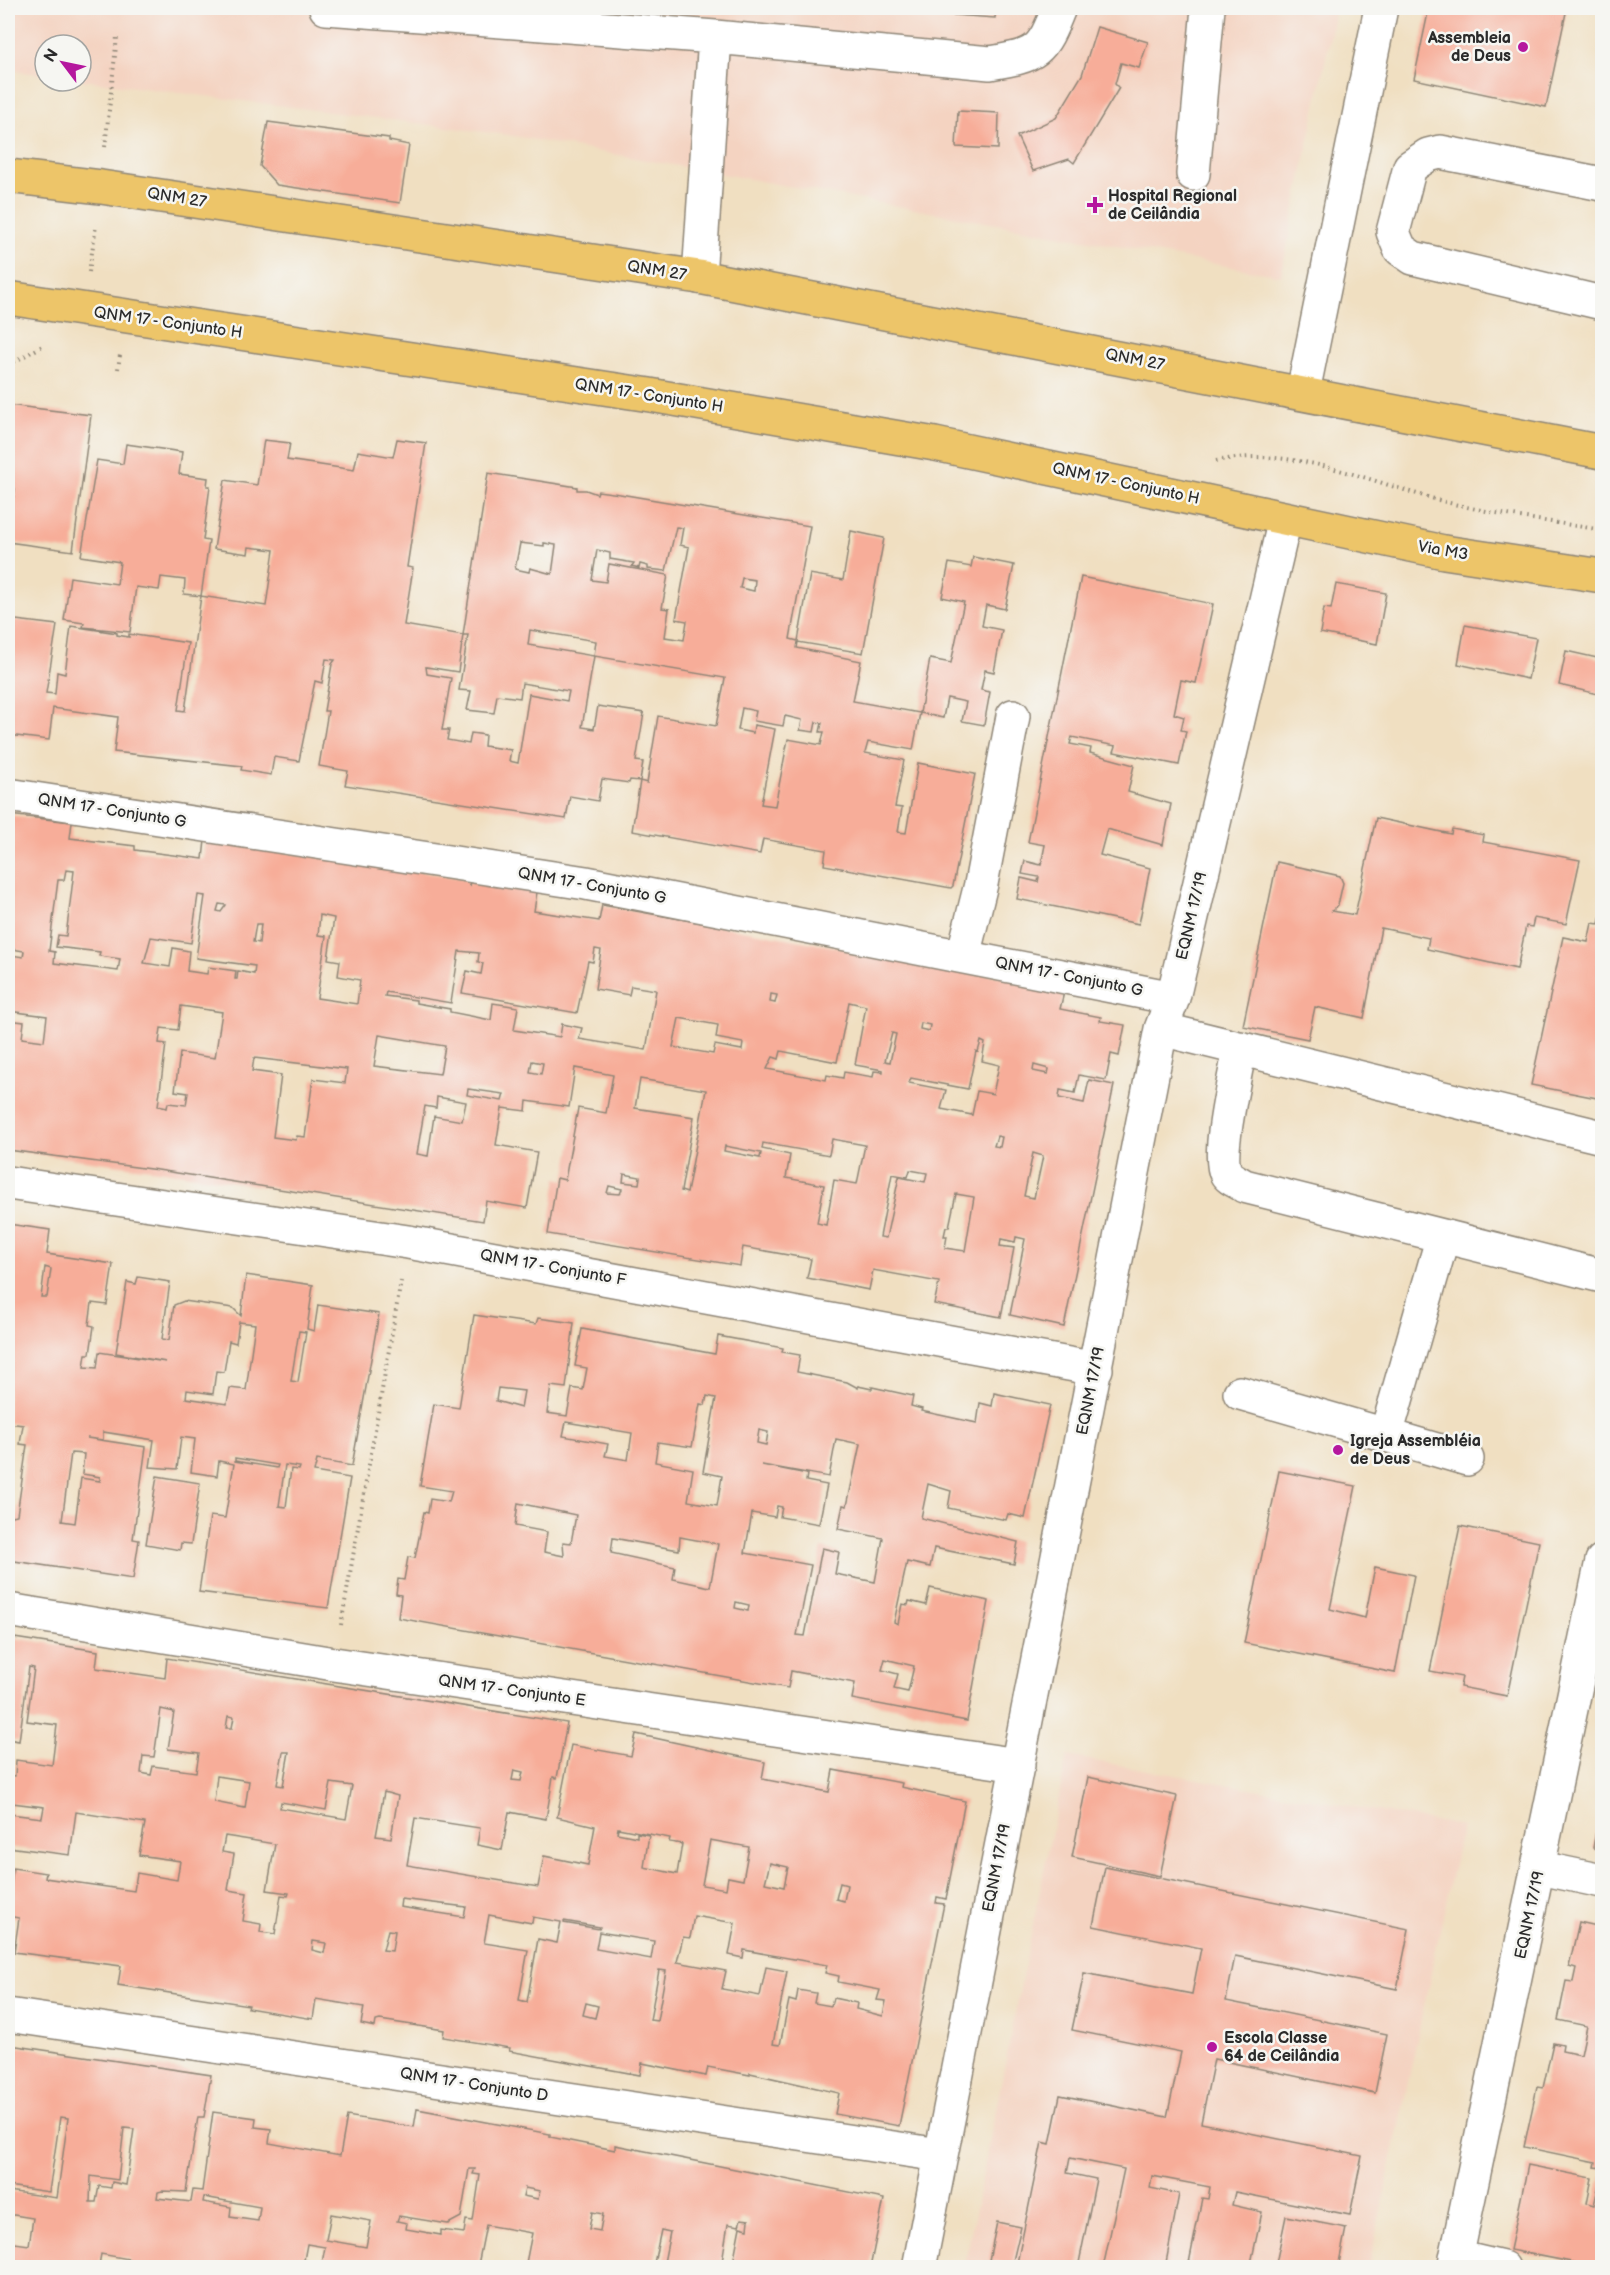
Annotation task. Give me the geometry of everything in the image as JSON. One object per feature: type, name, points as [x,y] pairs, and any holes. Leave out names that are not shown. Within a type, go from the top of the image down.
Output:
[{"type":"main road","name":"QNM 27","points":[[8,176],[101,187],[699,277],[1303,392],[1602,452]]},
{"type":"main road","name":"QNM 17 - Conjunto H","points":[[8,298],[650,395],[901,438],[1205,500],[1285,519]]},
{"type":"main road","name":"Via M3","points":[[1285,519],[1444,552],[1602,576]]},
{"type":"street","points":[[326,8],[715,37],[990,63],[1027,57],[1046,41],[1059,8]]},
{"type":"street","points":[[1193,174],[1208,8]]},
{"type":"street","points":[[1303,392],[1381,8]]},
{"type":"street","points":[[699,277],[715,37]]},
{"type":"street","points":[[1602,184],[1440,152],[1428,155],[1410,167],[1393,232],[1400,249],[1413,258],[1602,303]]},
{"type":"street","name":"EQNM 17/19","points":[[919,2268],[1161,1029],[1173,998],[1285,519]]},
{"type":"street","points":[[963,956],[981,884],[1013,716]]},
{"type":"street","name":"QNM 17 - Conjunto G","points":[[8,795],[586,883],[1173,998]]},
{"type":"street","points":[[1161,1029],[1602,1137]]},
{"type":"street","points":[[1240,1048],[1222,1162],[1227,1175],[1244,1186],[1602,1276]]},
{"type":"street","name":"QNM 17 - Conjunto F","points":[[8,1183],[408,1242],[1096,1369]]},
{"type":"street","points":[[1386,1436],[1443,1236]]},
{"type":"street","points":[[1240,1393],[1467,1459]]},
{"type":"street","name":"EQNM 17/19","points":[[1455,2262],[1540,1868],[1602,1561]]},
{"type":"street","name":"QNM 17 - Conjunto E","points":[[8,1610],[334,1664],[1018,1766]]},
{"type":"street","points":[[1540,1868],[1602,1881]]},
{"type":"street","name":"QNM 17 - Conjunto D","points":[[8,2015],[940,2155]]},
{"type":"street","points":[[1455,2262],[1503,2268]]},
{"type":"path","points":[[1241,456],[1294,461],[1347,471],[1457,505],[1602,530]]},
{"type":"path","points":[[334,1664],[408,1242]]},
{"type":"shaded area","name":"Hospital Regional de Ceilândia","points":[[8,8],[1336,8],[1281,276],[508,135],[93,82],[93,33],[33,33],[33,73],[8,70]]},
{"type":"shaded area","name":"Escola Classe 64 de Ceilândia","points":[[1067,1756],[1462,1826],[1369,2267],[964,2268]]},
{"type":"building","points":[[855,8],[996,8],[995,18]]},
{"type":"building","name":"Assembleia de Deus","points":[[1429,8],[1567,8],[1546,107],[1414,79]]},
{"type":"building","points":[[1097,27],[1148,42],[1139,68],[1121,63],[1115,84],[1119,88],[1074,163],[1069,159],[1033,171],[1017,136],[1056,118],[1082,75]]},
{"type":"building","points":[[958,111],[999,113],[998,149],[956,147]]},
{"type":"building","points":[[268,122],[389,138],[389,141],[409,145],[400,203],[277,185],[260,166]]},
{"type":"building","points":[[8,405],[91,415],[73,551],[8,542],[8,496],[14,496],[15,489],[8,488]]},
{"type":"building","points":[[397,439],[426,443],[407,567],[413,568],[404,625],[463,635],[488,473],[577,487],[577,490],[597,494],[598,491],[620,494],[810,526],[790,639],[798,641],[810,574],[843,580],[851,531],[884,538],[863,653],[798,642],[797,648],[861,661],[853,701],[920,713],[913,750],[868,742],[865,753],[904,760],[895,807],[902,808],[898,832],[906,833],[918,763],[975,774],[953,886],[951,888],[824,865],[826,850],[763,839],[760,854],[632,831],[640,781],[630,780],[629,783],[602,779],[598,801],[570,796],[566,819],[345,785],[348,771],[319,766],[328,711],[324,711],[332,664],[335,660],[326,659],[322,683],[315,681],[299,761],[274,757],[271,775],[241,770],[242,766],[114,752],[118,717],[53,708],[49,740],[8,735],[8,619],[57,625],[46,693],[55,694],[57,672],[65,674],[71,626],[129,637],[129,634],[188,643],[178,710],[185,711],[201,596],[266,606],[274,550],[249,547],[248,554],[214,549],[225,480],[257,485],[264,440],[290,443],[287,460],[354,470],[358,451],[393,457]],"holes":[[[676,527],[683,528],[680,545],[689,547],[676,619],[687,621],[684,640],[665,637],[669,609],[662,608],[668,575],[609,564],[606,582],[592,580],[597,550],[610,553],[610,559],[634,563],[632,566],[639,568],[640,564],[648,566],[648,569],[666,571]],[[520,543],[556,545],[552,574],[530,568],[529,572],[515,569]],[[742,578],[755,580],[754,591],[740,588]],[[530,630],[596,641],[594,656],[528,645]],[[463,635],[468,635],[459,690],[471,691],[467,710],[494,713],[497,695],[520,698],[522,683],[569,691],[567,701],[529,694],[518,763],[509,761],[511,750],[484,746],[485,735],[471,733],[469,744],[447,740],[449,730],[442,730],[451,678],[427,674],[426,667],[458,672]],[[594,656],[725,678],[716,726],[658,716],[647,783],[640,781],[643,762],[636,761],[644,713],[598,706],[594,729],[582,727]],[[742,708],[756,711],[754,721],[783,726],[785,716],[802,720],[800,730],[814,732],[816,722],[822,723],[820,732],[824,732],[821,745],[788,739],[775,806],[761,804],[775,729],[754,725],[753,733],[738,730]]]},
{"type":"building","points":[[126,444],[182,452],[179,474],[208,478],[207,486],[210,486],[203,540],[209,541],[201,596],[184,594],[185,580],[161,577],[159,590],[136,587],[130,632],[83,627],[84,623],[64,620],[70,577],[117,584],[120,562],[81,556],[97,460],[123,464]]},
{"type":"building","points":[[973,557],[1014,565],[1005,609],[986,605],[982,626],[1002,630],[994,672],[985,670],[981,690],[990,692],[984,725],[962,721],[966,702],[947,698],[943,718],[920,713],[930,659],[951,663],[964,602],[942,597],[949,563],[971,567]]},
{"type":"building","points":[[1081,577],[1213,604],[1196,683],[1181,680],[1174,714],[1184,717],[1181,730],[1186,731],[1179,765],[1114,752],[1116,746],[1072,737],[1070,744],[1091,748],[1090,753],[1134,765],[1128,792],[1171,804],[1163,845],[1107,829],[1100,855],[1150,868],[1139,924],[1017,899],[1021,878],[1038,882],[1039,877],[1022,874],[1025,861],[1041,865],[1045,845],[1028,842]]},
{"type":"building","points":[[1336,584],[1386,593],[1377,644],[1320,633],[1324,608],[1331,609]]},
{"type":"building","points":[[1465,625],[1536,638],[1528,679],[1458,664]]},
{"type":"building","points":[[1566,651],[1602,659],[1602,695],[1559,685]]},
{"type":"building","points":[[8,815],[72,822],[70,838],[135,846],[135,850],[203,859],[205,840],[469,879],[470,886],[471,881],[537,892],[534,911],[599,921],[602,905],[1065,988],[1060,1009],[1101,1017],[1100,1021],[1125,1025],[1119,1056],[1111,1054],[1106,1080],[1079,1075],[1075,1093],[1060,1090],[1059,1098],[1084,1103],[1089,1080],[1114,1085],[1064,1327],[1010,1315],[1025,1239],[1016,1237],[1015,1242],[1001,1239],[1000,1246],[1014,1248],[1001,1317],[934,1304],[939,1282],[873,1270],[869,1290],[807,1278],[811,1259],[743,1247],[740,1266],[548,1234],[557,1178],[565,1180],[578,1108],[606,1113],[613,1075],[575,1068],[569,1107],[527,1101],[526,1111],[502,1108],[496,1145],[537,1152],[527,1208],[486,1201],[483,1221],[158,1170],[8,1150],[8,1020],[24,1022],[22,1038],[44,1041],[47,1016],[8,1011]],"holes":[[[66,870],[74,871],[66,936],[58,935],[56,947],[100,952],[99,956],[120,959],[118,971],[54,963],[55,952],[49,951],[58,880],[64,880]],[[198,895],[205,896],[196,958],[255,966],[254,974],[238,971],[237,979],[235,979],[236,971],[208,967],[207,974],[187,971],[189,951],[173,948],[170,967],[144,963],[151,937],[191,943]],[[219,904],[226,905],[221,912],[217,911]],[[320,915],[334,918],[328,959],[340,961],[338,976],[360,980],[357,1004],[317,998],[326,936],[318,935]],[[256,924],[261,924],[259,943],[253,942]],[[12,949],[24,951],[23,957],[11,955]],[[595,949],[601,950],[595,989],[629,995],[631,986],[656,990],[646,1050],[579,1039],[582,1028],[562,1024],[560,1037],[514,1030],[518,1007],[493,1003],[491,1020],[416,1003],[416,1000],[385,996],[386,992],[451,1003],[459,951],[479,953],[478,962],[483,963],[481,974],[467,971],[462,993],[577,1013],[588,961],[593,962]],[[771,994],[777,995],[775,1003],[770,1002]],[[849,1002],[866,1006],[855,1065],[883,1070],[883,1072],[874,1071],[873,1077],[844,1072],[843,1078],[827,1075],[826,1080],[767,1069],[773,1057],[779,1059],[781,1051],[837,1062]],[[181,1006],[222,1012],[215,1058],[180,1053],[175,1091],[188,1093],[186,1105],[168,1103],[167,1108],[158,1106],[166,1044],[159,1043],[161,1028],[178,1030]],[[679,1018],[718,1025],[716,1038],[743,1043],[742,1050],[715,1045],[713,1054],[673,1047]],[[921,1023],[930,1025],[929,1031],[920,1029]],[[892,1033],[896,1034],[890,1062],[885,1061]],[[379,1035],[445,1046],[440,1074],[374,1066]],[[981,1041],[985,1043],[982,1061],[999,1065],[993,1094],[977,1091],[972,1115],[941,1109],[946,1090],[909,1083],[911,1078],[968,1089],[976,1051],[978,1052]],[[254,1058],[347,1069],[345,1083],[313,1079],[305,1137],[297,1136],[296,1140],[273,1137],[281,1075],[252,1071]],[[532,1061],[543,1063],[541,1074],[530,1072]],[[1034,1065],[1049,1069],[1048,1074],[1033,1071]],[[640,1079],[706,1090],[687,1193],[681,1191],[694,1117],[635,1108]],[[468,1089],[504,1094],[502,1101],[467,1095]],[[437,1097],[466,1102],[462,1121],[434,1116],[428,1156],[417,1154],[425,1106],[436,1108]],[[997,1136],[1002,1137],[1000,1147],[994,1146]],[[832,1139],[865,1145],[857,1184],[834,1180],[826,1225],[817,1223],[824,1185],[786,1178],[790,1155],[762,1149],[763,1143],[829,1155]],[[725,1146],[761,1153],[760,1158],[724,1151]],[[1033,1153],[1043,1156],[1034,1198],[1024,1196]],[[910,1170],[927,1173],[925,1182],[899,1177],[886,1238],[880,1237],[892,1174],[908,1177]],[[624,1174],[640,1177],[639,1184],[623,1182]],[[609,1186],[622,1189],[620,1194],[607,1193]],[[956,1194],[974,1197],[965,1251],[945,1248],[947,1236],[944,1236],[946,1227],[949,1227]]]},
{"type":"building","points":[[1376,818],[1451,834],[1452,829],[1484,835],[1483,842],[1580,860],[1566,924],[1534,918],[1532,927],[1526,926],[1517,969],[1427,949],[1429,938],[1381,928],[1364,1018],[1315,1007],[1308,1039],[1243,1026],[1277,862],[1340,876],[1343,883],[1338,905],[1332,911],[1355,915]]},
{"type":"building","points":[[1602,910],[1602,1099],[1531,1085],[1563,937],[1588,942],[1592,923],[1599,924]]},
{"type":"building","points":[[8,1224],[50,1230],[47,1254],[113,1264],[107,1305],[92,1303],[89,1325],[94,1326],[90,1354],[86,1354],[84,1367],[97,1368],[99,1352],[166,1362],[116,1353],[127,1282],[136,1284],[138,1277],[170,1282],[162,1339],[169,1340],[174,1305],[184,1301],[233,1308],[241,1316],[246,1275],[313,1285],[307,1329],[314,1331],[318,1305],[379,1314],[352,1466],[317,1460],[314,1472],[350,1478],[328,1608],[199,1592],[210,1516],[225,1518],[234,1464],[219,1461],[217,1476],[191,1472],[195,1439],[181,1437],[177,1469],[150,1467],[154,1440],[103,1432],[103,1440],[87,1438],[146,1447],[133,1539],[139,1540],[133,1579],[8,1560],[8,1517],[17,1515],[27,1445],[20,1444],[23,1425],[8,1423]],"holes":[[[45,1267],[51,1269],[47,1297],[41,1297]],[[239,1322],[255,1324],[246,1390],[230,1388],[227,1404],[186,1398],[187,1390],[213,1394],[216,1371],[224,1372],[229,1341],[236,1343]],[[299,1331],[306,1332],[298,1382],[291,1381]],[[71,1453],[84,1454],[82,1474],[100,1477],[100,1481],[81,1478],[75,1523],[62,1521]],[[235,1458],[278,1465],[277,1468],[235,1461]],[[285,1465],[300,1467],[299,1470],[291,1469],[286,1507],[279,1506]]]},
{"type":"building","points":[[474,1315],[536,1324],[538,1318],[574,1323],[566,1388],[551,1386],[547,1413],[567,1416],[572,1388],[583,1390],[587,1368],[575,1366],[582,1329],[715,1354],[718,1336],[783,1348],[782,1352],[800,1355],[797,1372],[847,1382],[858,1388],[858,1386],[872,1389],[872,1387],[913,1396],[911,1406],[922,1409],[921,1411],[977,1423],[980,1403],[992,1406],[994,1393],[1050,1405],[1025,1518],[1008,1514],[1006,1520],[948,1508],[951,1491],[928,1484],[921,1518],[1018,1542],[1014,1564],[934,1548],[930,1567],[907,1562],[894,1622],[898,1624],[902,1604],[908,1605],[909,1601],[926,1605],[930,1588],[989,1601],[967,1721],[852,1699],[855,1683],[791,1671],[788,1688],[398,1618],[401,1595],[396,1594],[398,1579],[404,1580],[408,1557],[415,1558],[424,1512],[428,1513],[430,1499],[449,1502],[452,1491],[420,1486],[434,1404],[459,1408]],"holes":[[[498,1388],[524,1391],[521,1408],[496,1401]],[[707,1396],[716,1398],[703,1472],[722,1476],[717,1506],[688,1501],[693,1469],[655,1462],[658,1442],[692,1447],[700,1404],[705,1405]],[[566,1422],[632,1433],[628,1460],[605,1456],[608,1444],[563,1436]],[[759,1430],[768,1432],[766,1445],[757,1443]],[[836,1439],[860,1444],[847,1506],[843,1505],[838,1529],[883,1538],[875,1582],[835,1574],[839,1552],[822,1548],[805,1636],[797,1635],[811,1565],[745,1553],[752,1513],[775,1517],[777,1506],[782,1507],[780,1517],[819,1524],[827,1485],[806,1481],[807,1474],[762,1465],[829,1477]],[[518,1503],[576,1515],[571,1543],[563,1542],[564,1556],[544,1552],[547,1532],[515,1526]],[[680,1537],[718,1544],[710,1587],[673,1579],[675,1567],[611,1553],[613,1538],[679,1550]],[[736,1602],[749,1605],[748,1611],[735,1608]],[[885,1659],[914,1666],[908,1692],[894,1689],[898,1674],[882,1670]]]},
{"type":"building","points":[[1279,1471],[1356,1486],[1330,1609],[1365,1618],[1375,1567],[1414,1575],[1395,1673],[1244,1643]]},
{"type":"building","points":[[157,1476],[200,1483],[191,1544],[181,1543],[180,1550],[146,1544]]},
{"type":"building","points":[[1460,1526],[1539,1542],[1507,1696],[1460,1687],[1462,1677],[1430,1671]]},
{"type":"building","points":[[8,1637],[98,1651],[96,1668],[165,1678],[167,1658],[567,1723],[557,1778],[553,1777],[546,1819],[509,1812],[502,1850],[477,1845],[480,1828],[415,1818],[407,1865],[538,1887],[544,1856],[588,1865],[595,1826],[557,1817],[571,1745],[631,1756],[636,1734],[765,1762],[762,1779],[829,1792],[833,1770],[902,1783],[901,1787],[965,1801],[946,1899],[937,1897],[936,1903],[944,1904],[899,2126],[835,2114],[839,2093],[750,2073],[750,2075],[708,2067],[706,2076],[642,2063],[640,2075],[509,2051],[510,2048],[443,2037],[444,2030],[380,2020],[376,2021],[375,2027],[361,2024],[364,2007],[316,1999],[313,2019],[248,2008],[249,2005],[118,1985],[121,1966],[14,1952],[19,1918],[8,1916],[13,1868],[46,1873],[45,1878],[134,1891],[137,1873],[177,1880],[180,1861],[139,1855],[145,1823],[76,1812],[70,1855],[8,1847],[8,1775],[15,1776],[16,1760],[52,1765],[57,1725],[27,1721],[34,1668],[29,1667],[19,1741],[8,1739]],"holes":[[[161,1709],[174,1712],[168,1749],[199,1753],[196,1772],[153,1766],[151,1775],[141,1773],[143,1756],[154,1757]],[[228,1716],[234,1717],[232,1728],[226,1728]],[[283,1752],[289,1752],[283,1786],[277,1785]],[[514,1770],[523,1772],[521,1781],[512,1780]],[[217,1776],[249,1781],[245,1808],[214,1802]],[[331,1783],[352,1786],[346,1819],[280,1808],[281,1802],[326,1810]],[[384,1792],[398,1796],[391,1838],[376,1836]],[[12,1803],[44,1807],[42,1818],[10,1814]],[[618,1828],[670,1838],[669,1842],[682,1844],[677,1874],[644,1867],[649,1835],[637,1833],[637,1837],[617,1833]],[[225,1836],[275,1844],[267,1890],[289,1893],[288,1896],[281,1895],[275,1934],[260,1932],[261,1924],[243,1921],[247,1893],[228,1890],[234,1854],[222,1852]],[[710,1840],[749,1847],[743,1880],[728,1877],[726,1889],[702,1885]],[[770,1863],[788,1867],[784,1887],[765,1883]],[[840,1883],[847,1885],[844,1901],[836,1899]],[[401,1899],[466,1907],[464,1917],[400,1907]],[[489,1915],[532,1923],[533,1917],[561,1922],[557,1943],[538,1939],[527,2002],[519,2000],[528,1950],[484,1943]],[[694,1916],[735,1923],[729,1955],[743,1958],[744,1950],[827,1965],[825,1973],[839,1976],[838,1982],[880,1990],[877,2000],[886,2001],[883,2016],[856,2009],[857,2003],[833,1998],[831,2006],[814,2003],[816,1993],[798,1990],[796,2002],[789,2000],[780,2045],[773,2044],[787,1971],[766,1967],[760,1996],[722,1989],[726,1971],[677,1962],[683,1937],[690,1938]],[[564,1921],[600,1927],[599,1929],[564,1923]],[[388,1930],[395,1931],[392,1951],[383,1950]],[[599,1932],[654,1941],[651,1959],[596,1949]],[[313,1941],[326,1943],[324,1953],[312,1950]],[[659,1970],[666,1971],[657,2021],[650,2020]],[[586,2003],[598,2006],[595,2018],[583,2015]]]},
{"type":"building","points":[[1088,1777],[1177,1796],[1160,1876],[1072,1857]]},
{"type":"building","points":[[1597,1826],[1602,1827],[1602,1850],[1593,1848]]},
{"type":"building","points":[[1105,1867],[1409,1929],[1397,1989],[1235,1956],[1226,2001],[1387,2034],[1375,2093],[1214,2059],[1201,2123],[1362,2156],[1350,2215],[1235,2192],[1232,2205],[1262,2212],[1250,2268],[1188,2268],[1202,2198],[1208,2199],[1210,2187],[1152,2176],[1150,2188],[1179,2194],[1165,2268],[1103,2268],[1124,2169],[1070,2158],[1067,2173],[1096,2179],[1078,2268],[1016,2268],[1042,2142],[1050,2144],[1060,2095],[1167,2117],[1181,2052],[1072,2030],[1084,1973],[1192,1994],[1201,1948],[1093,1926]]},
{"type":"building","points":[[1579,1922],[1602,1927],[1602,2168],[1595,2167],[1596,2162],[1524,2147],[1537,2087],[1543,2088],[1553,2043],[1563,2045],[1562,2051],[1581,2055],[1587,2026],[1558,2020],[1566,1981],[1573,1982],[1576,1968],[1569,1966]]},
{"type":"building","points":[[10,2045],[211,2075],[204,2117],[198,2117],[186,2192],[162,2191],[158,2192],[157,2198],[191,2202],[193,2190],[202,2191],[213,2112],[256,2118],[255,2127],[271,2129],[269,2143],[340,2156],[347,2116],[414,2127],[417,2109],[550,2134],[550,2137],[615,2150],[615,2145],[884,2199],[870,2268],[837,2268],[821,2262],[820,2268],[782,2268],[783,2262],[770,2260],[768,2268],[732,2268],[740,2227],[748,2229],[749,2220],[741,2219],[739,2226],[728,2224],[721,2268],[663,2268],[670,2232],[661,2230],[653,2268],[525,2268],[532,2233],[486,2225],[478,2265],[483,2268],[128,2268],[129,2259],[101,2254],[99,2265],[103,2268],[8,2268],[8,2242],[29,2245],[33,2218],[8,2214],[8,2191],[57,2198],[68,2118],[60,2117],[49,2192],[8,2186],[8,2047]],"holes":[[[124,2128],[134,2129],[126,2185],[112,2182],[111,2188],[99,2186],[96,2202],[90,2202],[91,2176],[118,2180]],[[469,2169],[475,2169],[473,2174],[480,2175],[473,2221],[466,2220],[464,2233],[441,2230],[441,2235],[406,2229],[407,2223],[397,2221],[399,2216],[448,2224],[461,2217]],[[525,2188],[540,2191],[538,2199],[523,2196]],[[204,2197],[260,2207],[258,2221],[230,2217],[231,2207],[203,2202]],[[592,2212],[603,2214],[600,2231],[589,2229]],[[331,2214],[371,2221],[366,2247],[326,2240]],[[307,2244],[325,2247],[322,2263],[304,2260]]]},
{"type":"building","points":[[1528,2165],[1592,2178],[1587,2203],[1594,2205],[1602,2172],[1602,2268],[1510,2250]]},
{"type":"building","points":[[1286,2216],[1346,2228],[1338,2268],[1275,2268]]},
{"type":"building","points":[[997,2222],[1021,2227],[1012,2265],[989,2260]]},
{"type":"place","name":"Assembleia de Deus","points":[[1523,47]]},
{"type":"place","name":"Hospital Regional de Ceilândia","points":[[1095,205]]},
{"type":"place","name":"Igreja Assembléia de Deus","points":[[1338,1450]]},
{"type":"place","name":"Escola Classe 64 de Ceilândia","points":[[1212,2047]]}]
